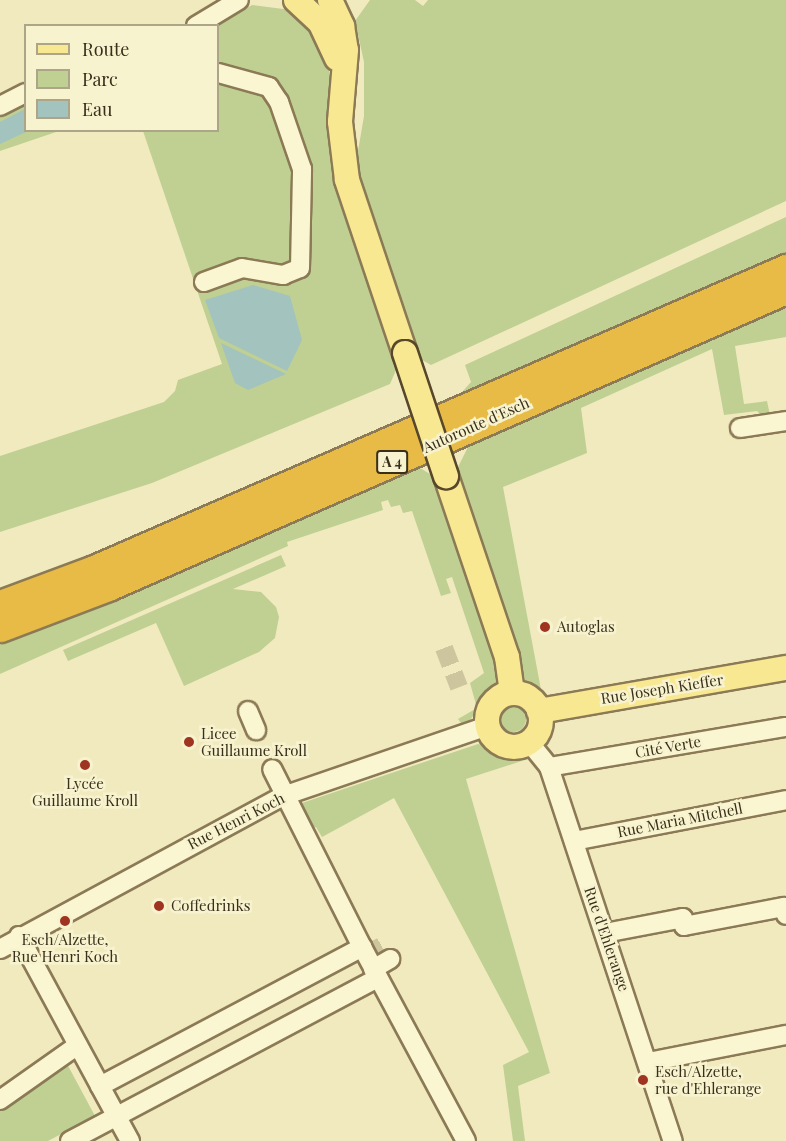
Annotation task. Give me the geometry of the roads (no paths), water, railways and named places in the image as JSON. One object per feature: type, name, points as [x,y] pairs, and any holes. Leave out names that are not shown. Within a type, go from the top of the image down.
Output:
[{"type":"highway","name":"Autoroute d'Esch","points":[[0,604],[94,569],[786,268]]},
{"type":"highway","name":"Autoroute d'Esch","points":[[0,628],[108,587],[786,290]]},
{"type":"main road","points":[[296,0],[329,35],[344,88]]},
{"type":"main road","points":[[330,0],[342,26],[346,50],[340,122],[347,180],[507,657],[512,693]]},
{"type":"main road","name":"Rue Joseph Kieffer","points":[[539,711],[786,668]]},
{"type":"main road","points":[[512,693],[529,697],[539,711],[540,728],[529,742],[504,745],[496,741],[487,726],[489,707],[495,700],[512,693]]},
{"type":"street","points":[[196,24],[215,0]]},
{"type":"street","points":[[197,24],[239,0]]},
{"type":"street","points":[[204,282],[242,268],[283,275],[300,268],[302,169],[279,102],[269,87],[219,73]]},
{"type":"street","points":[[0,106],[24,94]]},
{"type":"street","points":[[740,428],[786,421]]},
{"type":"street","points":[[248,711],[256,730]]},
{"type":"street","name":"Rue Henri Koch","points":[[0,949],[19,936],[283,796],[487,726]]},
{"type":"street","name":"Cité Verte","points":[[549,767],[786,727]]},
{"type":"street","name":"Rue d'Ehlerange","points":[[529,742],[549,767],[673,1141]]},
{"type":"street","points":[[272,770],[283,796],[375,973],[466,1141]]},
{"type":"street","name":"Rue Maria Mitchell","points":[[574,841],[786,800]]},
{"type":"street","points":[[605,933],[682,918],[684,926],[784,907],[786,915]]},
{"type":"street","points":[[19,936],[130,1141]]},
{"type":"street","points":[[100,1086],[362,947]]},
{"type":"street","points":[[70,1141],[375,973],[390,959]]},
{"type":"street","points":[[648,1062],[786,1035]]},
{"type":"street","points":[[0,1100],[78,1045]]},
{"type":"water","points":[[24,110],[24,132],[26,132],[0,144],[0,122]]},
{"type":"water","points":[[253,285],[290,296],[302,340],[287,371],[219,338],[205,300]]},
{"type":"water","points":[[221,343],[286,374],[248,390],[235,383]]},
{"type":"tunnel","points":[[444,648],[459,687]]},
{"type":"tunnel","points":[[366,955],[383,945]]},
{"type":"place","name":"Autoglas","points":[[545,627]]},
{"type":"place","name":"Licee Guillaume Kroll","points":[[189,742]]},
{"type":"place","name":"Lycée Guillaume Kroll","points":[[85,765]]},
{"type":"place","name":"Coffedrinks","points":[[159,906]]},
{"type":"place","name":"Esch/Alzette, Rue Henri Koch","points":[[65,921]]},
{"type":"place","name":"Esch/Alzette, rue d'Ehlerange","points":[[643,1080]]}]
